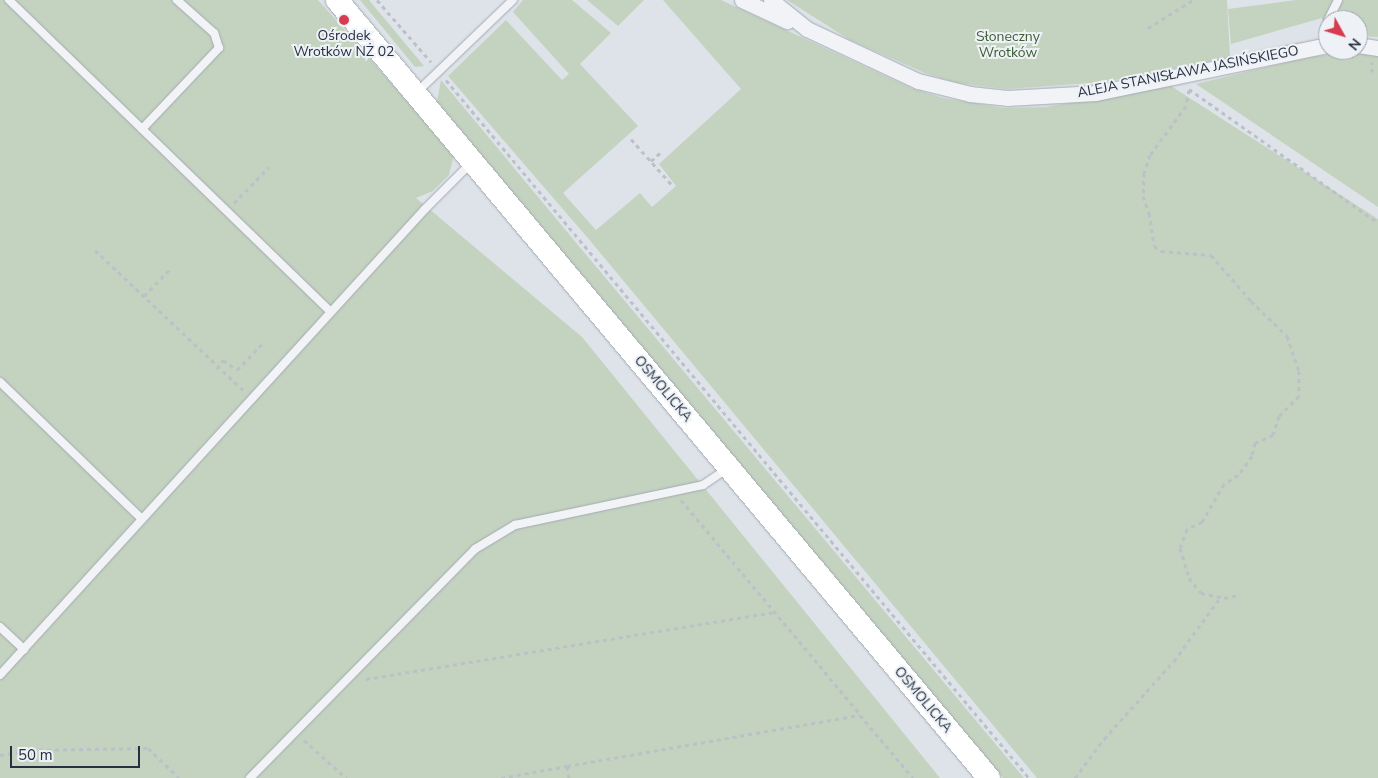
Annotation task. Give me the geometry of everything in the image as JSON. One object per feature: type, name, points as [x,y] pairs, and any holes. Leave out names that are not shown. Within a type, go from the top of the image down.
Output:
[{"type":"street","name":"OSMOLICKA","points":[[338,0],[989,778]]},
{"type":"street","points":[[742,0],[807,30]]},
{"type":"street","name":"ALEJA STANISŁAWA JASIŃSKIEGO","points":[[771,0],[807,30],[918,81],[970,94],[1007,98],[1096,93],[1318,47]]},
{"type":"lane","points":[[9,0],[331,312]]},
{"type":"lane","points":[[142,129],[219,48],[214,34],[177,0]]},
{"type":"lane","points":[[416,94],[513,0]]},
{"type":"lane","points":[[0,675],[454,177],[473,162]]},
{"type":"lane","points":[[0,382],[142,519]]},
{"type":"lane","points":[[250,778],[475,549],[515,526],[703,485],[729,468]]},
{"type":"lane","points":[[0,627],[24,649]]},
{"type":"path","points":[[377,0],[1029,778]]},
{"type":"path","points":[[1148,28],[1194,0]]},
{"type":"path","points":[[1172,77],[1378,224]]},
{"type":"path","points":[[1189,90],[1186,106],[1150,155],[1144,173],[1143,196],[1154,246],[1161,251],[1211,255],[1250,301],[1287,336],[1299,371],[1299,396],[1279,416],[1273,435],[1255,443],[1252,456],[1238,475],[1224,484],[1202,522],[1188,528],[1184,533],[1180,548],[1188,578],[1206,596],[1220,598],[1238,595]]},
{"type":"path","points":[[631,139],[672,185]]},
{"type":"path","points":[[651,161],[661,152]]},
{"type":"path","points":[[226,210],[269,167]]},
{"type":"path","points":[[95,250],[217,369],[252,397]]},
{"type":"path","points":[[144,296],[172,267]]},
{"type":"path","points":[[217,369],[222,360],[237,370],[265,341]]},
{"type":"path","points":[[674,491],[913,778]]},
{"type":"path","points":[[1075,778],[1104,739],[1174,661],[1220,598]]},
{"type":"path","points":[[344,682],[775,612]]},
{"type":"path","points":[[501,778],[860,715]]},
{"type":"path","points":[[296,732],[346,778]]},
{"type":"path","points":[[0,755],[30,750],[148,748],[179,778]]},
{"type":"path","points":[[567,766],[569,778]]},
{"type":"green space","points":[[0,0],[318,0],[454,154],[449,175],[433,191],[416,198],[582,337],[940,778],[0,778]]},
{"type":"green space","points":[[360,0],[369,0],[424,66],[415,67]]},
{"type":"green space","points":[[523,0],[572,0],[611,33],[580,64],[638,126],[563,193],[596,230],[640,193],[652,207],[676,186],[659,164],[741,89],[663,0],[721,0],[911,88],[943,98],[1004,108],[1045,107],[1171,86],[1378,219],[1378,778],[1037,778],[587,237],[448,76],[506,20],[562,80],[569,74],[513,12]]},
{"type":"green space","points":[[587,0],[644,0],[618,26]]},
{"type":"green space","name":"Słoneczny Wrotków","points":[[787,0],[1227,0],[1230,57],[1104,82],[1006,89],[957,83],[925,73],[850,40]]},
{"type":"green space","points":[[1296,0],[1378,0],[1378,37],[1368,36],[1368,10],[1318,10],[1318,19],[1231,44],[1228,9]]},
{"type":"green space","points":[[1368,54],[1378,55],[1378,207],[1196,84],[1318,56],[1318,60],[1368,60]]},
{"type":"green space","points":[[441,80],[1024,778],[1003,778],[437,102]]},
{"type":"place","name":"Ośrodek Wrotków NŻ 02","points":[[344,20]]}]
